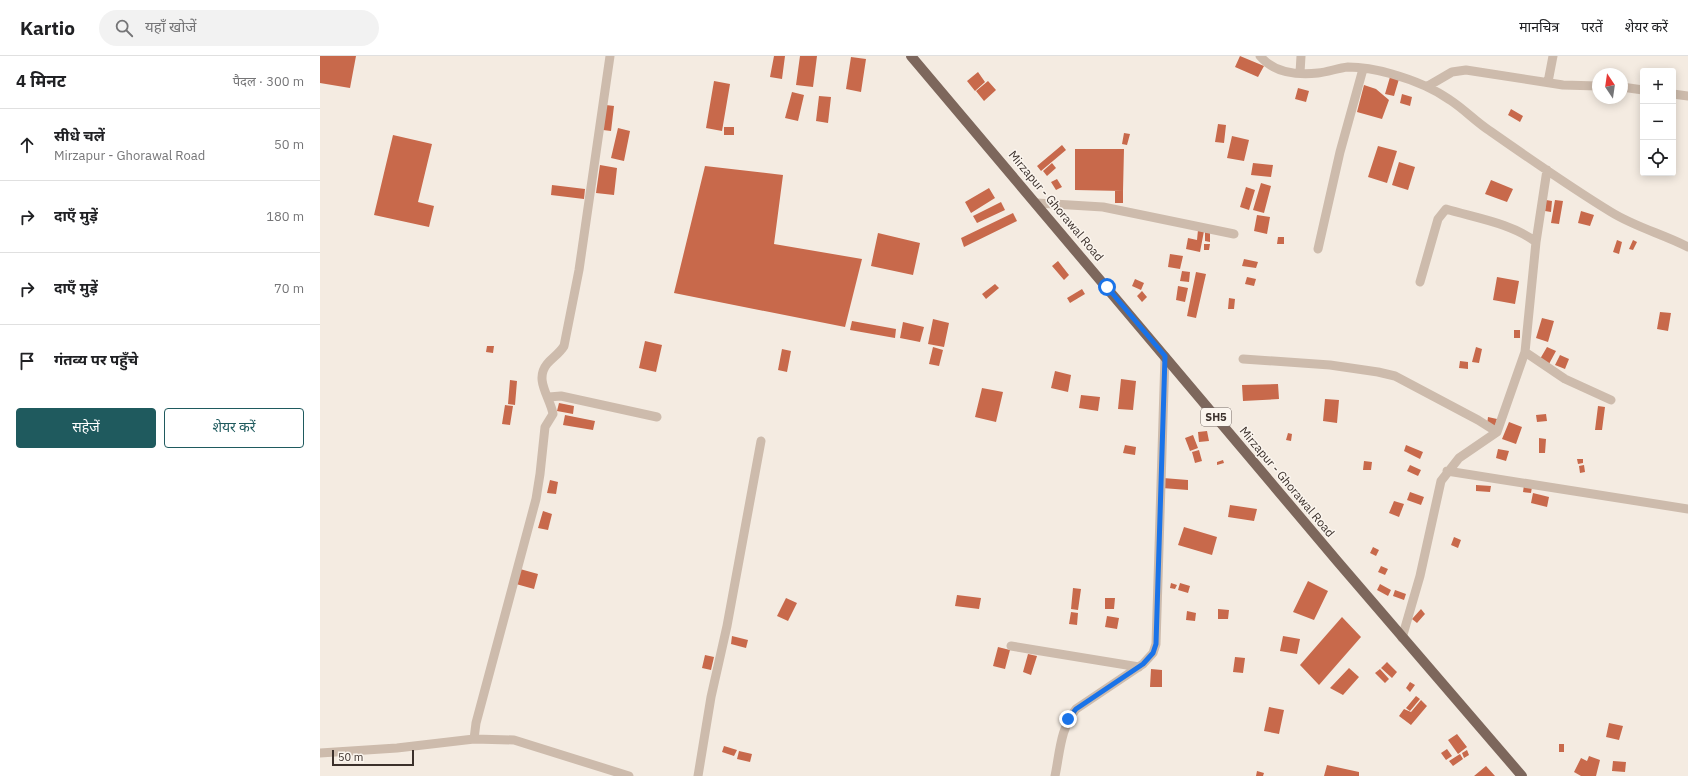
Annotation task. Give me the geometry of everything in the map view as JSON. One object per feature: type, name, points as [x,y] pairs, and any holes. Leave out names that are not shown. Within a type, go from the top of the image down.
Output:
[{"type":"main road","name":"Mirzapur - Ghorawal Road","points":[[911,56],[1037,203],[1402,638],[1522,776]]},
{"type":"street","points":[[474,739],[476,723],[536,499],[545,427],[553,414],[549,397],[543,386],[541,378],[547,364],[560,354],[564,346],[579,270],[610,56]]},
{"type":"street","points":[[1260,56],[1267,64],[1282,71],[1318,73],[1346,67],[1379,70],[1428,86],[1452,101],[1489,130],[1547,170],[1616,215],[1688,247]]},
{"type":"street","points":[[1300,73],[1301,56]]},
{"type":"street","points":[[1548,82],[1553,56]]},
{"type":"street","points":[[1318,249],[1340,152],[1362,69]]},
{"type":"street","points":[[1428,86],[1452,72],[1466,70],[1563,85],[1592,86]]},
{"type":"street","points":[[1628,88],[1640,90]]},
{"type":"street","points":[[1676,94],[1688,96]]},
{"type":"street","points":[[1402,638],[1420,576],[1441,481],[1458,458],[1497,432],[1525,352],[1536,242],[1547,170]]},
{"type":"street","points":[[1037,203],[1103,207],[1234,234]]},
{"type":"street","points":[[1420,282],[1438,219],[1446,209],[1493,222],[1528,236],[1536,242]]},
{"type":"street","points":[[1525,352],[1565,379],[1611,400]]},
{"type":"street","points":[[1055,776],[1064,727],[1068,719],[1076,709],[1149,659],[1156,644],[1165,356]]},
{"type":"street","points":[[1243,359],[1330,365],[1395,376],[1478,420],[1497,432]]},
{"type":"street","points":[[549,397],[561,396],[657,417]]},
{"type":"street","points":[[698,776],[711,697],[727,626],[761,441]]},
{"type":"street","points":[[1447,471],[1688,509]]},
{"type":"street","points":[[1012,646],[1139,666]]},
{"type":"street","points":[[320,753],[397,748],[474,739],[520,742],[629,776]]},
{"type":"building","points":[[320,56],[356,56],[350,88],[320,83]]},
{"type":"building","points":[[774,56],[785,56],[782,79],[770,77]]},
{"type":"building","points":[[800,56],[817,56],[813,87],[796,85]]},
{"type":"building","points":[[1240,56],[1264,66],[1258,77],[1235,67]]},
{"type":"building","points":[[851,57],[866,59],[861,92],[846,89]]},
{"type":"building","points":[[978,72],[985,82],[975,91],[967,81]]},
{"type":"building","points":[[1390,77],[1399,79],[1394,96],[1385,94]]},
{"type":"building","points":[[714,81],[730,84],[722,131],[706,128]]},
{"type":"building","points":[[988,81],[996,90],[984,101],[976,91]]},
{"type":"building","points":[[1364,85],[1376,89],[1389,100],[1382,119],[1357,112]]},
{"type":"building","points":[[1298,88],[1309,91],[1306,102],[1295,99]]},
{"type":"building","points":[[792,92],[804,95],[798,121],[785,118]]},
{"type":"building","points":[[1402,94],[1412,97],[1410,106],[1400,103]]},
{"type":"building","points":[[819,96],[831,97],[828,123],[816,121]]},
{"type":"building","points":[[606,105],[614,106],[611,131],[603,130]]},
{"type":"building","points":[[1511,109],[1523,116],[1520,122],[1508,115]]},
{"type":"building","points":[[1218,124],[1226,125],[1224,143],[1215,142]]},
{"type":"building","points":[[724,127],[734,127],[734,135],[724,135]]},
{"type":"building","points":[[618,128],[630,131],[624,161],[611,158]]},
{"type":"building","points":[[1124,133],[1130,134],[1127,145],[1122,144]]},
{"type":"building","points":[[393,135],[432,144],[418,202],[434,206],[429,227],[374,215]]},
{"type":"building","points":[[1232,136],[1249,140],[1244,161],[1227,158]]},
{"type":"building","points":[[1062,145],[1066,150],[1041,171],[1037,166]]},
{"type":"building","points":[[1378,146],[1397,151],[1387,183],[1368,177]]},
{"type":"building","points":[[1075,149],[1124,149],[1123,191],[1075,190]]},
{"type":"building","points":[[1399,162],[1415,167],[1408,190],[1392,185]]},
{"type":"building","points":[[1052,163],[1056,168],[1047,176],[1043,171]]},
{"type":"building","points":[[1253,163],[1273,165],[1271,177],[1251,175]]},
{"type":"building","points":[[600,165],[617,168],[614,195],[596,193]]},
{"type":"building","points":[[705,166],[783,175],[774,244],[862,259],[845,327],[674,293]]},
{"type":"building","points":[[1057,179],[1062,187],[1056,190],[1051,182]]},
{"type":"building","points":[[1491,180],[1513,189],[1507,202],[1485,194]]},
{"type":"building","points":[[1261,183],[1271,186],[1264,213],[1253,210]]},
{"type":"building","points":[[552,185],[585,189],[584,199],[551,195]]},
{"type":"building","points":[[1246,187],[1255,190],[1249,210],[1240,207]]},
{"type":"building","points":[[989,188],[995,198],[971,213],[965,202]]},
{"type":"building","points":[[1115,191],[1123,191],[1123,203],[1115,203]]},
{"type":"building","points":[[1546,200],[1552,201],[1551,212],[1545,211]]},
{"type":"building","points":[[1555,200],[1563,201],[1559,224],[1551,223]]},
{"type":"building","points":[[1001,202],[1005,210],[977,223],[973,216]]},
{"type":"building","points":[[1581,211],[1594,215],[1590,226],[1578,223]]},
{"type":"building","points":[[1013,213],[1017,221],[964,247],[961,238]]},
{"type":"building","points":[[1257,215],[1270,217],[1267,234],[1254,231]]},
{"type":"building","points":[[1198,230],[1204,231],[1200,252],[1186,249],[1188,238],[1197,240]]},
{"type":"building","points":[[1205,231],[1210,231],[1210,242],[1205,241]]},
{"type":"building","points":[[878,233],[920,243],[913,275],[871,266]]},
{"type":"building","points":[[1278,237],[1284,237],[1284,244],[1277,244]]},
{"type":"building","points":[[1617,240],[1622,242],[1619,254],[1613,252]]},
{"type":"building","points":[[1633,240],[1637,242],[1633,250],[1629,249]]},
{"type":"building","points":[[1204,244],[1210,244],[1209,250],[1204,250]]},
{"type":"building","points":[[1170,254],[1183,256],[1180,269],[1168,267]]},
{"type":"building","points":[[1244,259],[1258,262],[1256,268],[1242,266]]},
{"type":"building","points":[[1058,261],[1069,275],[1064,280],[1052,266]]},
{"type":"building","points":[[1182,271],[1190,272],[1189,282],[1180,281]]},
{"type":"building","points":[[1196,272],[1206,274],[1196,318],[1187,316]]},
{"type":"building","points":[[1247,277],[1256,279],[1254,286],[1245,284]]},
{"type":"building","points":[[1497,277],[1519,281],[1515,304],[1493,300]]},
{"type":"building","points":[[1135,279],[1144,283],[1141,290],[1132,286]]},
{"type":"building","points":[[995,284],[999,288],[986,299],[982,294]]},
{"type":"building","points":[[1178,286],[1188,288],[1185,302],[1176,300]]},
{"type":"building","points":[[1082,289],[1085,294],[1070,303],[1067,298]]},
{"type":"building","points":[[1142,291],[1147,297],[1142,302],[1137,296]]},
{"type":"building","points":[[1229,298],[1235,299],[1234,309],[1228,309]]},
{"type":"building","points":[[1660,312],[1671,313],[1668,331],[1657,329]]},
{"type":"building","points":[[1542,318],[1554,321],[1548,342],[1536,338]]},
{"type":"building","points":[[933,319],[949,323],[944,347],[928,344]]},
{"type":"building","points":[[852,321],[896,329],[895,338],[850,330]]},
{"type":"building","points":[[903,322],[924,327],[920,342],[900,338]]},
{"type":"building","points":[[1514,330],[1520,330],[1520,338],[1514,338]]},
{"type":"building","points":[[645,341],[662,345],[656,372],[639,368]]},
{"type":"building","points":[[487,346],[494,346],[493,353],[486,352]]},
{"type":"building","points":[[933,347],[943,350],[939,366],[929,364]]},
{"type":"building","points":[[1476,347],[1482,349],[1479,363],[1472,362]]},
{"type":"building","points":[[1547,347],[1556,351],[1549,364],[1540,359]]},
{"type":"building","points":[[782,349],[791,351],[787,372],[778,370]]},
{"type":"building","points":[[1560,355],[1569,359],[1565,369],[1555,365]]},
{"type":"building","points":[[1460,361],[1468,362],[1468,369],[1459,368]]},
{"type":"building","points":[[1055,371],[1071,375],[1068,392],[1051,388]]},
{"type":"building","points":[[1121,379],[1136,381],[1133,410],[1118,409]]},
{"type":"building","points":[[510,380],[517,381],[515,405],[508,404]]},
{"type":"building","points":[[1278,384],[1279,399],[1243,401],[1242,385]]},
{"type":"building","points":[[982,388],[1003,392],[996,422],[975,417]]},
{"type":"building","points":[[1081,395],[1100,397],[1098,411],[1079,408]]},
{"type":"building","points":[[1325,399],[1339,400],[1337,423],[1323,421]]},
{"type":"building","points":[[559,403],[574,406],[573,414],[557,411]]},
{"type":"building","points":[[505,405],[513,406],[510,425],[502,424]]},
{"type":"building","points":[[1598,406],[1605,407],[1602,430],[1595,430]]},
{"type":"building","points":[[1546,414],[1547,421],[1537,422],[1536,415]]},
{"type":"building","points":[[565,415],[595,421],[593,430],[563,425]]},
{"type":"building","points":[[1488,417],[1497,419],[1495,427],[1487,425]]},
{"type":"building","points":[[1509,422],[1522,427],[1516,444],[1502,439]]},
{"type":"building","points":[[1207,431],[1209,441],[1199,442],[1198,432]]},
{"type":"building","points":[[1288,433],[1292,434],[1291,441],[1286,440]]},
{"type":"building","points":[[1193,435],[1198,448],[1190,451],[1185,438]]},
{"type":"building","points":[[1539,438],[1546,439],[1545,453],[1539,453]]},
{"type":"building","points":[[1125,445],[1136,447],[1135,455],[1123,453]]},
{"type":"building","points":[[1406,445],[1423,452],[1420,459],[1404,451]]},
{"type":"building","points":[[1498,449],[1509,451],[1506,461],[1496,458]]},
{"type":"building","points":[[1199,450],[1202,461],[1195,463],[1192,452]]},
{"type":"building","points":[[1577,459],[1583,459],[1583,463],[1578,464]]},
{"type":"building","points":[[1223,460],[1224,463],[1217,465],[1217,462]]},
{"type":"building","points":[[1364,461],[1372,462],[1371,470],[1363,470]]},
{"type":"building","points":[[1410,465],[1421,470],[1418,476],[1407,471]]},
{"type":"building","points":[[1584,465],[1585,472],[1580,473],[1579,466]]},
{"type":"building","points":[[1163,478],[1188,480],[1188,490],[1162,488]]},
{"type":"building","points":[[550,480],[558,482],[556,494],[547,493]]},
{"type":"building","points":[[1476,485],[1491,486],[1490,492],[1476,491]]},
{"type":"building","points":[[1524,485],[1532,487],[1531,493],[1523,492]]},
{"type":"building","points":[[1410,492],[1424,497],[1421,505],[1407,500]]},
{"type":"building","points":[[1533,493],[1549,497],[1547,507],[1531,503]]},
{"type":"building","points":[[1394,501],[1404,504],[1399,517],[1389,513]]},
{"type":"building","points":[[1230,505],[1257,509],[1254,521],[1228,517]]},
{"type":"building","points":[[543,511],[552,514],[548,530],[538,528]]},
{"type":"building","points":[[1184,527],[1217,537],[1212,555],[1178,545]]},
{"type":"building","points":[[1454,537],[1461,540],[1458,548],[1451,545]]},
{"type":"building","points":[[1373,547],[1379,550],[1376,556],[1370,553]]},
{"type":"building","points":[[1381,566],[1388,569],[1385,575],[1378,572]]},
{"type":"building","points":[[520,569],[538,574],[534,589],[516,584]]},
{"type":"building","points":[[1308,581],[1328,591],[1314,620],[1293,612]]},
{"type":"building","points":[[1171,583],[1177,585],[1175,589],[1170,588]]},
{"type":"building","points":[[1180,583],[1190,586],[1188,593],[1178,590]]},
{"type":"building","points":[[1380,584],[1391,590],[1388,596],[1377,590]]},
{"type":"building","points":[[1073,588],[1081,589],[1078,610],[1071,609]]},
{"type":"building","points":[[1395,590],[1406,594],[1404,600],[1393,596]]},
{"type":"building","points":[[957,595],[981,598],[979,609],[955,606]]},
{"type":"building","points":[[786,598],[797,603],[788,621],[777,616]]},
{"type":"building","points":[[1105,598],[1115,598],[1114,609],[1105,609]]},
{"type":"building","points":[[1218,609],[1229,610],[1228,619],[1218,619]]},
{"type":"building","points":[[1421,609],[1425,614],[1417,623],[1412,619]]},
{"type":"building","points":[[1187,611],[1196,613],[1195,621],[1186,620]]},
{"type":"building","points":[[1071,612],[1078,613],[1077,625],[1069,624]]},
{"type":"building","points":[[1107,616],[1119,618],[1117,629],[1105,627]]},
{"type":"building","points":[[1342,617],[1361,637],[1319,685],[1300,665]]},
{"type":"building","points":[[732,636],[748,640],[746,648],[731,644]]},
{"type":"building","points":[[1283,636],[1300,639],[1297,654],[1280,651]]},
{"type":"building","points":[[998,647],[1010,650],[1005,669],[993,666]]},
{"type":"building","points":[[1028,654],[1037,656],[1031,675],[1023,672]]},
{"type":"building","points":[[705,655],[714,657],[711,670],[702,668]]},
{"type":"building","points":[[1235,657],[1245,658],[1243,673],[1233,672]]},
{"type":"building","points":[[1387,662],[1397,672],[1392,678],[1381,668]]},
{"type":"building","points":[[1349,668],[1359,677],[1343,695],[1330,688]]},
{"type":"building","points":[[1151,669],[1162,670],[1162,687],[1150,687]]},
{"type":"building","points":[[1380,669],[1389,679],[1385,683],[1375,673]]},
{"type":"building","points":[[1410,682],[1415,685],[1410,692],[1406,688]]},
{"type":"building","points":[[1416,696],[1420,699],[1410,711],[1406,708]]},
{"type":"building","points":[[1421,700],[1427,706],[1411,725],[1399,716],[1404,709],[1411,712]]},
{"type":"building","points":[[1269,707],[1284,710],[1279,734],[1264,731]]},
{"type":"building","points":[[1609,723],[1623,726],[1619,740],[1606,737]]},
{"type":"building","points":[[1457,734],[1467,747],[1458,754],[1448,740]]},
{"type":"building","points":[[1559,744],[1564,744],[1564,752],[1559,752]]},
{"type":"building","points":[[724,746],[737,750],[734,756],[722,752]]},
{"type":"building","points":[[1447,749],[1452,756],[1446,760],[1441,753]]},
{"type":"building","points":[[1467,750],[1469,755],[1464,758],[1462,753]]},
{"type":"building","points":[[739,751],[752,754],[750,762],[737,759]]},
{"type":"building","points":[[1460,754],[1463,759],[1453,766],[1449,761]]},
{"type":"building","points":[[1589,756],[1600,760],[1596,776],[1581,776],[1574,772],[1581,758],[1587,761]]},
{"type":"building","points":[[1613,761],[1626,762],[1625,772],[1612,771]]},
{"type":"building","points":[[1327,765],[1359,772],[1359,776],[1324,776]]},
{"type":"building","points":[[1486,766],[1495,776],[1474,776]]},
{"type":"building","points":[[1257,771],[1264,773],[1263,776],[1256,776]]},
{"type":"route","points":[[1068,719],[1076,709],[1149,659],[1156,644],[1165,356],[1107,287]]}]
